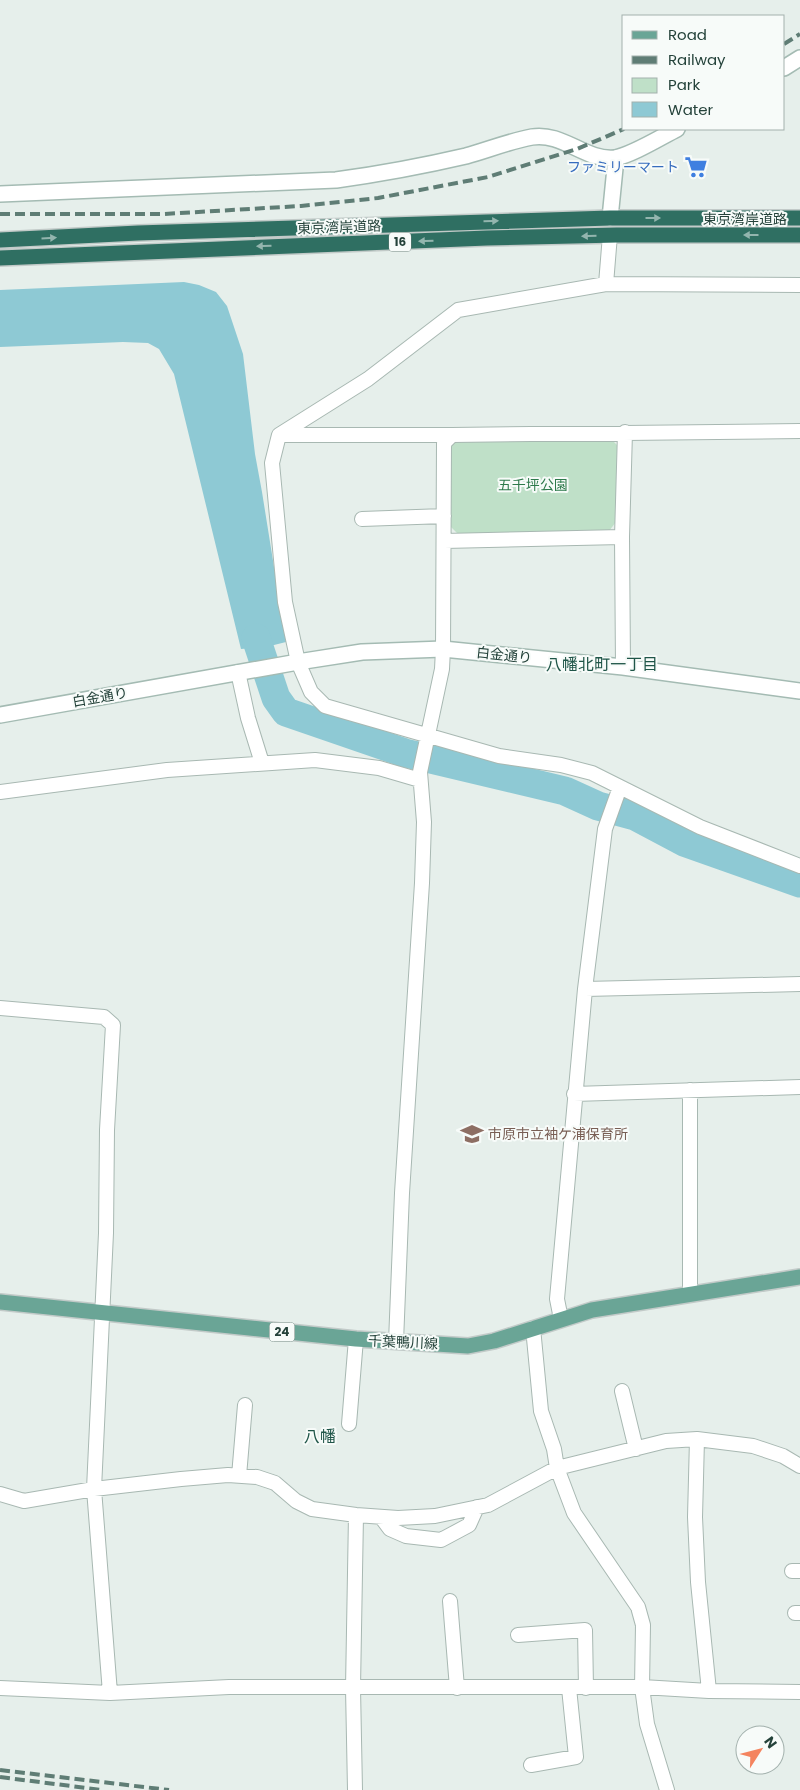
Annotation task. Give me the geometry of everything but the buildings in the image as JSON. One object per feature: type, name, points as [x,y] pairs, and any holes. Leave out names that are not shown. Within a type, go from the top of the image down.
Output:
[{"type":"highway","name":"東京湾岸道路","points":[[0,240],[610,218],[800,218]]},
{"type":"highway","name":"東京湾岸道路","points":[[0,258],[238,247],[610,235],[800,235]]},
{"type":"main road","name":"千葉鴨川線","points":[[0,1302],[187,1323],[356,1339],[468,1346],[494,1341],[592,1310],[800,1276]]},
{"type":"street","points":[[785,67],[800,58]]},
{"type":"street","points":[[0,194],[336,180],[429,164],[520,140],[544,136],[564,141],[577,149],[596,156],[616,158],[675,130]]},
{"type":"street","points":[[610,218],[616,158]]},
{"type":"street","points":[[606,284],[610,235]]},
{"type":"street","points":[[800,285],[606,284],[458,310],[368,379],[279,435],[272,463],[285,602],[298,662],[311,692],[325,706],[426,741],[499,756],[561,765],[592,773],[700,827],[800,866]]},
{"type":"street","points":[[279,435],[800,431]]},
{"type":"street","points":[[623,667],[622,537],[625,432]]},
{"type":"street","points":[[396,1342],[402,1193],[422,883],[424,822],[420,776],[442,669],[444,444],[452,435]]},
{"type":"street","points":[[362,519],[444,516]]},
{"type":"street","points":[[444,541],[622,537]]},
{"type":"street","name":"白金通り","points":[[0,715],[238,672],[362,652],[443,649],[623,667],[800,691]]},
{"type":"street","points":[[238,672],[248,718],[262,763]]},
{"type":"street","points":[[0,792],[167,770],[315,760],[379,768],[420,776]]},
{"type":"street","points":[[561,1319],[556,1299],[585,989],[605,829],[620,787]]},
{"type":"street","points":[[585,989],[800,984]]},
{"type":"street","points":[[0,1008],[104,1017],[112,1025],[107,1130],[106,1233],[94,1489],[110,1693]]},
{"type":"street","points":[[574,1094],[800,1087]]},
{"type":"street","points":[[690,1090],[690,1294]]},
{"type":"street","points":[[533,1328],[541,1411],[554,1449],[557,1468],[574,1513],[638,1608],[644,1625],[642,1688],[647,1724],[667,1790]]},
{"type":"street","points":[[349,1424],[356,1339]]},
{"type":"street","points":[[622,1391],[636,1449]]},
{"type":"street","points":[[239,1476],[245,1405]]},
{"type":"street","points":[[0,1494],[24,1501],[94,1489],[181,1479],[257,1477],[275,1483],[296,1501],[312,1510],[356,1516],[398,1518],[436,1516],[488,1505],[557,1468],[666,1441],[697,1439],[753,1446],[783,1456],[800,1466]]},
{"type":"street","points":[[697,1439],[695,1517],[698,1582],[709,1691]]},
{"type":"street","points":[[381,1517],[390,1529],[406,1536],[441,1540],[470,1525],[477,1507]]},
{"type":"street","points":[[355,1790],[353,1688],[356,1516]]},
{"type":"street","points":[[450,1601],[457,1688]]},
{"type":"street","points":[[518,1635],[585,1630],[586,1688]]},
{"type":"street","points":[[0,1688],[110,1693],[230,1688],[642,1688],[800,1692]]},
{"type":"street","points":[[531,1765],[576,1757],[569,1688]]},
{"type":"green space","name":"五千坪公園","points":[[608,436],[617,445],[616,522],[609,531],[458,534],[450,526],[450,447],[458,437]]},
{"type":"water","points":[[184,282],[199,285],[216,292],[227,306],[243,354],[255,454],[286,642],[266,647],[241,649],[174,374],[159,349],[148,343],[123,342],[0,347],[0,290]]},
{"type":"waterway","points":[[256,638],[276,698],[286,712],[405,753],[565,791],[598,806],[635,816],[684,842],[800,883]]},
{"type":"railway","points":[[785,43],[800,34]]},
{"type":"railway","points":[[0,214],[163,214],[301,206],[378,198],[488,177],[577,149],[622,130]]},
{"type":"railway","points":[[0,1770],[169,1790]]},
{"type":"railway","points":[[0,1777],[102,1790]]},
{"type":"place","name":"ファミリーマート","points":[[696,167]]},
{"type":"place","name":"市原市立袖ケ浦保育所","points":[[472,1134]]},
{"type":"district","name":"八幡北町一丁目","points":[[602,664]]},
{"type":"district","name":"八幡","points":[[320,1436]]}]
